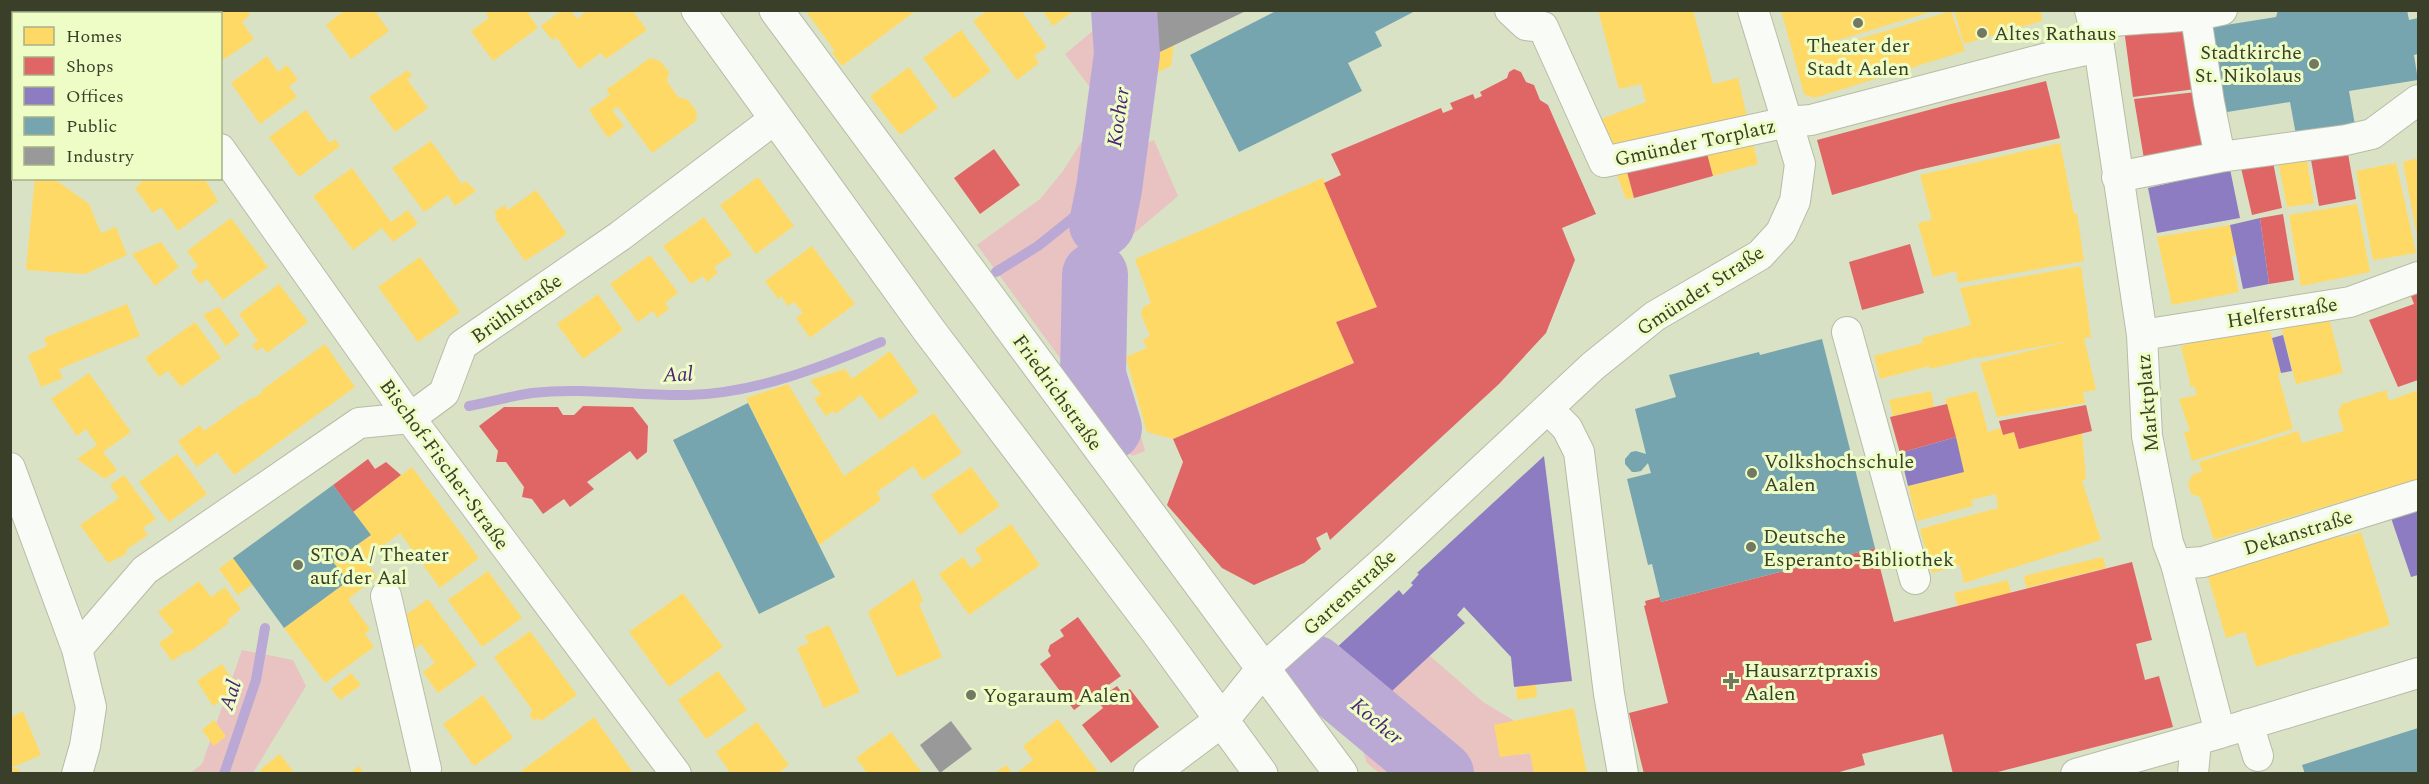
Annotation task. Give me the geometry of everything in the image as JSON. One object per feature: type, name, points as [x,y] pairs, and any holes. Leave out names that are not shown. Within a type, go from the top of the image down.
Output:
[{"type":"main road","points":[[698,10],[928,328],[1262,774]]},
{"type":"main road","name":"Friedrichstraße","points":[[776,10],[1341,774]]},
{"type":"main road","name":"Gartenstraße","points":[[1150,774],[1222,720],[1263,669]]},
{"type":"street","name":"Gmünder Torplatz","points":[[1510,10],[1526,25],[1543,27],[1604,162],[1787,122]]},
{"type":"street","name":"Gmünder Straße","points":[[1548,409],[1593,366],[1655,316],[1760,255],[1781,232],[1795,201],[1800,164],[1753,10]]},
{"type":"street","points":[[1787,122],[1811,120],[2044,59],[2094,27],[2125,18],[2209,14],[2209,74],[2220,157]]},
{"type":"street","name":"Marktplatz","points":[[2094,27],[2142,335],[2146,436],[2168,543],[2176,564],[2222,733],[2193,774]]},
{"type":"street","points":[[2118,177],[2220,157],[2346,140],[2372,134],[2418,100]]},
{"type":"street","name":"Brühlstraße","points":[[410,418],[444,393],[462,345],[620,236],[776,118]]},
{"type":"street","name":"Bischof-Fischer-Straße","points":[[222,152],[410,418],[676,774]]},
{"type":"street","name":"Helferstraße","points":[[2142,335],[2350,302],[2418,277]]},
{"type":"street","points":[[1847,332],[1915,579]]},
{"type":"street","name":"Gartenstraße","points":[[1263,669],[1392,554],[1548,409]]},
{"type":"street","points":[[1548,409],[1567,428],[1579,452],[1607,683],[1623,774]]},
{"type":"street","points":[[77,649],[145,570],[155,563],[359,423],[410,418]]},
{"type":"street","points":[[10,468],[77,649],[91,707],[85,746],[76,774]]},
{"type":"street","name":"Dekanstraße","points":[[2176,564],[2204,561],[2418,495]]},
{"type":"street","points":[[386,596],[426,772]]},
{"type":"street","points":[[2076,774],[2222,733],[2418,673]]},
{"type":"street","points":[[2222,733],[2258,756]]},
{"type":"shaded area","points":[[1106,11],[1141,11],[1140,80],[1128,151],[1154,140],[1178,196],[1085,275],[1082,301],[1122,289],[1127,310],[1117,346],[1145,451],[1132,456],[977,245],[1040,199],[1063,171],[1104,106],[1065,54],[1106,20]]},
{"type":"shaded area","points":[[242,650],[293,660],[306,686],[253,773],[189,774],[202,764]]},
{"type":"shaded area","points":[[1333,651],[1392,690],[1430,656],[1483,702],[1513,720],[1519,753],[1520,755],[1530,753],[1534,773],[1379,773],[1367,763],[1361,745],[1338,717],[1317,668]]},
{"type":"building: Homes","points":[[31,10],[85,10],[86,12],[31,12]]},
{"type":"building: Homes","points":[[192,10],[247,10],[250,15],[242,22],[254,39],[222,61],[222,12],[190,12]]},
{"type":"building: Homes","points":[[345,10],[374,10],[389,31],[351,59],[326,25]]},
{"type":"building: Homes","points":[[491,10],[526,10],[538,28],[493,61],[471,31],[489,18],[486,14]]},
{"type":"building: Homes","points":[[562,10],[570,10],[577,19],[588,10],[632,10],[647,30],[606,59],[601,53],[579,69],[556,37],[552,40],[541,26]]},
{"type":"building: Homes","points":[[805,10],[917,10],[842,66],[832,53],[835,51]]},
{"type":"building: Homes","points":[[988,10],[1021,10],[1047,47],[1034,56],[1039,63],[1017,80],[973,21]]},
{"type":"building: Homes","points":[[1042,10],[1075,10],[1053,26]]},
{"type":"building: Homes","points":[[1598,10],[1693,10],[1713,84],[1738,78],[1758,164],[1713,176],[1705,146],[1626,168],[1634,198],[1626,199],[1596,121],[1646,102],[1641,84],[1619,89]]},
{"type":"building: Homes","points":[[1781,10],[1937,10],[1832,42],[1833,47],[1951,11],[1965,51],[1814,98],[1804,94]]},
{"type":"building: Homes","name":"Altes Rathaus","points":[[1954,10],[2041,10],[2042,21],[1964,44]]},
{"type":"building: Homes","points":[[961,30],[991,71],[954,99],[923,58]]},
{"type":"building: Homes","points":[[1174,45],[1171,66],[1140,80],[1141,61]]},
{"type":"building: Homes","points":[[267,56],[278,72],[287,65],[298,80],[289,86],[297,97],[260,124],[231,83]]},
{"type":"building: Homes","points":[[650,58],[660,61],[669,72],[667,81],[678,97],[688,100],[697,112],[696,121],[652,153],[618,107],[612,110],[624,126],[608,138],[589,110],[610,95],[606,90]]},
{"type":"building: Homes","points":[[909,67],[938,108],[900,135],[870,96]]},
{"type":"building: Homes","points":[[408,70],[412,76],[407,79],[428,108],[395,132],[369,97]]},
{"type":"building: Homes","points":[[306,110],[330,143],[335,139],[340,146],[299,177],[269,137]]},
{"type":"building: Homes","points":[[431,141],[462,184],[466,181],[476,191],[455,206],[448,195],[424,212],[392,168]]},
{"type":"building: Homes","points":[[2060,143],[2074,214],[2077,213],[2084,261],[1958,283],[1956,271],[1933,277],[1918,223],[1932,220],[1920,175]]},
{"type":"building: Homes","points":[[2306,155],[2314,203],[2287,207],[2278,161]]},
{"type":"building: Homes","points":[[2418,158],[2418,236],[2417,236],[2403,162]]},
{"type":"building: Homes","points":[[2396,163],[2416,253],[2373,260],[2356,171]]},
{"type":"building: Homes","points":[[352,168],[391,222],[408,210],[418,224],[393,242],[382,228],[353,250],[313,196]]},
{"type":"building: Homes","points":[[758,177],[794,226],[756,254],[720,205]]},
{"type":"building: Homes","points":[[1323,178],[1377,307],[1336,322],[1354,363],[1173,439],[1147,432],[1126,357],[1147,348],[1143,340],[1150,336],[1141,314],[1143,307],[1151,303],[1135,259]]},
{"type":"building: Homes","points":[[35,180],[56,180],[89,204],[101,233],[116,227],[127,255],[85,274],[26,270]]},
{"type":"building: Homes","points":[[140,180],[205,180],[218,201],[178,231],[161,207],[153,213],[135,188],[142,182]]},
{"type":"building: Homes","points":[[536,190],[567,234],[525,261],[495,218],[497,217],[494,212],[504,205],[508,210]]},
{"type":"building: Homes","points":[[2357,204],[2370,272],[2301,286],[2289,215]]},
{"type":"building: Homes","points":[[704,217],[732,255],[714,267],[718,273],[707,282],[703,276],[691,284],[663,246]]},
{"type":"building: Homes","points":[[231,218],[268,267],[223,300],[207,279],[200,284],[191,272],[198,266],[187,251]]},
{"type":"building: Homes","points":[[2230,225],[2237,255],[2232,256],[2239,292],[2172,305],[2157,237]]},
{"type":"building: Homes","points":[[161,242],[179,267],[155,286],[132,254]]},
{"type":"building: Homes","points":[[812,246],[855,304],[810,338],[796,318],[803,313],[794,302],[788,306],[781,296],[778,299],[765,281]]},
{"type":"building: Homes","points":[[650,255],[678,293],[665,303],[669,309],[657,318],[653,311],[638,322],[610,284]]},
{"type":"building: Homes","points":[[420,257],[460,312],[418,342],[378,287]]},
{"type":"building: Homes","points":[[2081,266],[2091,337],[2084,338],[2096,390],[2083,392],[2085,403],[1997,417],[1980,363],[2069,341],[1978,357],[1930,369],[1929,366],[1880,379],[1874,356],[1923,343],[1922,338],[1971,325],[1960,288]]},
{"type":"building: Homes","points":[[279,284],[308,322],[267,353],[262,347],[257,351],[252,345],[258,341],[239,314]]},
{"type":"building: Homes","points":[[598,294],[623,330],[583,359],[557,324]]},
{"type":"building: Homes","points":[[127,304],[140,336],[59,369],[63,378],[41,387],[28,355],[47,346],[44,338]]},
{"type":"building: Homes","points":[[219,307],[240,335],[226,346],[203,315]]},
{"type":"building: Homes","points":[[2329,318],[2343,373],[2296,384],[2282,329]]},
{"type":"building: Homes","points":[[195,322],[221,358],[181,387],[168,371],[159,377],[145,358]]},
{"type":"building: Homes","points":[[2268,323],[2281,373],[2278,374],[2293,429],[2192,461],[2184,432],[2190,431],[2179,399],[2197,395],[2194,386],[2191,387],[2181,346]]},
{"type":"building: Homes","points":[[325,344],[355,387],[234,475],[217,452],[197,467],[178,441],[200,425],[204,431],[263,392],[262,390]]},
{"type":"building: Homes","points":[[890,351],[919,392],[880,420],[861,395],[835,414],[833,411],[826,416],[814,399],[821,394],[810,380],[845,369],[852,379]]},
{"type":"building: Homes","points":[[89,373],[131,432],[103,452],[117,470],[105,479],[77,459],[97,445],[86,429],[77,436],[51,399]]},
{"type":"building: Homes","points":[[788,384],[844,476],[934,413],[962,453],[923,480],[913,466],[877,492],[881,500],[819,545],[746,398]]},
{"type":"building: Homes","points":[[2386,390],[2389,401],[2418,390],[2418,479],[2214,540],[2200,497],[2191,494],[2188,483],[2193,474],[2202,472],[2199,462],[2298,431],[2302,443],[2344,431],[2338,412],[2342,404]]},
{"type":"building: Homes","points":[[1931,391],[1934,407],[1893,416],[1889,400]]},
{"type":"building: Homes","points":[[1977,391],[1988,432],[2001,428],[2003,435],[2014,432],[2019,449],[2082,433],[2086,479],[2082,481],[2101,540],[1964,583],[1960,565],[1932,573],[1920,529],[1998,508],[1996,494],[1971,500],[1973,506],[1917,521],[1908,486],[1964,472],[1945,399]]},
{"type":"building: Homes","points":[[177,454],[207,494],[169,522],[139,482]]},
{"type":"building: Homes","points":[[412,467],[479,558],[440,588],[400,533],[365,560],[377,577],[348,599],[370,629],[365,634],[374,647],[325,683],[284,628],[348,581],[333,562],[371,535],[353,512]]},
{"type":"building: Homes","points":[[971,467],[1000,506],[960,535],[931,495]]},
{"type":"building: Homes","points":[[124,475],[156,519],[143,528],[148,535],[127,549],[126,554],[108,563],[80,525],[119,498],[110,485]]},
{"type":"building: Homes","points":[[1011,524],[1040,565],[969,615],[939,574],[963,557],[971,568],[982,560],[975,549]]},
{"type":"building: Homes","points":[[2361,532],[2390,625],[2256,667],[2245,632],[2226,638],[2208,577],[2340,536],[2341,538]]},
{"type":"building: Homes","points":[[2103,557],[2106,568],[2026,588],[2024,576]]},
{"type":"building: Homes","points":[[233,558],[253,584],[238,595],[219,569]]},
{"type":"building: Homes","points":[[488,571],[522,618],[482,647],[448,600]]},
{"type":"building: Homes","points":[[914,579],[923,601],[919,604],[942,657],[897,677],[868,612]]},
{"type":"building: Homes","points":[[2008,580],[2011,593],[1958,606],[1954,593]]},
{"type":"building: Homes","points":[[199,581],[211,597],[225,587],[241,609],[227,620],[229,623],[188,653],[187,651],[172,661],[159,643],[174,632],[158,612]]},
{"type":"building: Homes","points":[[683,593],[723,647],[669,687],[629,632]]},
{"type":"building: Homes","points":[[428,599],[477,665],[438,693],[423,672],[435,663],[421,644],[409,653],[396,622]]},
{"type":"building: Homes","points":[[829,625],[860,692],[824,708],[797,648],[809,643],[805,636]]},
{"type":"building: Homes","points":[[530,631],[577,695],[541,721],[538,718],[534,721],[529,714],[533,711],[494,657]]},
{"type":"building: Homes","points":[[222,664],[238,689],[213,706],[197,681]]},
{"type":"building: Homes","points":[[718,671],[747,710],[706,739],[678,700]]},
{"type":"building: Homes","points":[[351,673],[361,685],[340,700],[331,689]]},
{"type":"building: Homes","points":[[1536,684],[1537,697],[1517,700],[1516,687]]},
{"type":"building: Homes","points":[[483,695],[513,738],[474,766],[443,724]]},
{"type":"building: Homes","points":[[1574,708],[1587,774],[1534,774],[1530,753],[1500,757],[1494,725]]},
{"type":"building: Homes","points":[[23,711],[41,755],[11,768],[19,769],[21,774],[10,774],[10,718]]},
{"type":"building: Homes","points":[[594,717],[634,774],[517,774],[543,755]]},
{"type":"building: Homes","points":[[1058,719],[1098,772],[1015,774],[1033,760],[1023,746]]},
{"type":"building: Homes","points":[[214,720],[226,736],[214,746],[202,730]]},
{"type":"building: Homes","points":[[757,722],[789,765],[777,774],[731,774],[716,752]]},
{"type":"building: Homes","points":[[891,732],[923,774],[868,774],[856,758]]},
{"type":"building: Homes","points":[[280,754],[295,774],[259,774],[262,768]]},
{"type":"building: Homes","points":[[1006,765],[1013,774],[994,774]]},
{"type":"building: Homes","points":[[359,766],[364,774],[349,774]]},
{"type":"building: Shops","points":[[2187,23],[2196,89],[2133,97],[2124,29]]},
{"type":"building: Shops","points":[[1514,69],[1521,72],[1526,82],[1534,85],[1540,100],[1548,105],[1596,214],[1562,228],[1575,260],[1546,333],[1499,384],[1330,540],[1327,532],[1316,538],[1321,549],[1304,563],[1254,585],[1222,568],[1167,505],[1183,462],[1173,439],[1354,363],[1336,322],[1377,307],[1324,183],[1341,175],[1331,154],[1441,108],[1443,113],[1453,109],[1450,103],[1473,94],[1475,99],[1482,96],[1480,92],[1507,78],[1509,72]]},
{"type":"building: Shops","points":[[2046,81],[2060,138],[1918,170],[1832,195],[1817,140]]},
{"type":"building: Shops","points":[[2196,92],[2209,148],[2144,159],[2134,99]]},
{"type":"building: Shops","points":[[1705,146],[1713,176],[1634,198],[1626,168]]},
{"type":"building: Shops","points":[[2347,148],[2356,199],[2319,206],[2310,154]]},
{"type":"building: Shops","points":[[994,149],[1020,185],[980,214],[954,178]]},
{"type":"building: Shops","points":[[2273,162],[2282,208],[2252,215],[2241,168]]},
{"type":"building: Shops","points":[[2283,214],[2294,280],[2269,284],[2260,218]]},
{"type":"building: Shops","points":[[1910,244],[1924,293],[1862,310],[1849,262]]},
{"type":"building: Shops","points":[[2418,293],[2418,380],[2398,387],[2369,320],[2414,304],[2411,296]]},
{"type":"building: Shops","points":[[1947,404],[1956,437],[1900,453],[1890,417]]},
{"type":"building: Shops","points":[[2086,405],[2092,431],[2019,449],[2014,432],[2003,435],[1999,421]]},
{"type":"building: Shops","points":[[583,406],[633,407],[648,426],[647,452],[637,460],[630,451],[587,482],[594,489],[570,507],[564,499],[543,514],[532,499],[522,497],[524,487],[506,462],[496,462],[498,451],[479,426],[504,407],[558,407],[563,415],[574,415]]},
{"type":"building: Shops","points":[[368,459],[375,469],[386,462],[401,475],[353,512],[333,485]]},
{"type":"building: Shops","points":[[1875,548],[1894,622],[2132,562],[2152,640],[2136,644],[2145,680],[2159,676],[2173,727],[1990,774],[1953,774],[1943,734],[1862,754],[1865,765],[1832,774],[1644,774],[1629,713],[1668,703],[1644,606],[1645,601],[1660,597],[1661,602]]},
{"type":"building: Shops","points":[[1078,617],[1121,676],[1074,710],[1040,664],[1051,656],[1048,651],[1050,645],[1064,636],[1060,630]]},
{"type":"building: Shops","points":[[1117,686],[1123,694],[1130,689],[1159,727],[1111,763],[1082,725],[1103,708],[1097,700]]},
{"type":"building: Offices","points":[[2230,169],[2240,218],[2157,233],[2148,188]]},
{"type":"building: Offices","points":[[2260,218],[2269,284],[2243,289],[2230,225]]},
{"type":"building: Offices","points":[[2283,335],[2292,371],[2281,373],[2272,338]]},
{"type":"building: Offices","points":[[1956,437],[1964,472],[1908,486],[1900,453]]},
{"type":"building: Offices","points":[[1544,456],[1572,681],[1514,687],[1511,657],[1464,607],[1457,615],[1465,623],[1392,691],[1333,651],[1399,590],[1403,595],[1413,585],[1411,583],[1419,574],[1417,573]]},
{"type":"building: Offices","points":[[2418,509],[2418,575],[2411,577],[2391,518]]},
{"type":"building: Public","points":[[1278,10],[1417,10],[1375,32],[1382,46],[1348,63],[1362,91],[1239,152],[1190,55]]},
{"type":"building: Public","name":"Stadtkirche St. Nikolaus","points":[[2278,10],[2407,10],[2409,20],[2418,18],[2418,54],[2414,55],[2418,80],[2349,91],[2355,125],[2296,135],[2290,102],[2221,113],[2207,28],[2276,17]]},
{"type":"building: Public","points":[[1822,339],[1875,548],[1661,602],[1652,564],[1648,565],[1627,479],[1651,473],[1648,463],[1641,471],[1636,472],[1632,472],[1625,464],[1625,459],[1631,452],[1646,454],[1635,409],[1676,397],[1669,375]]},
{"type":"building: Public","points":[[748,403],[835,577],[759,614],[673,440]]},
{"type":"building: Public","points":[[333,485],[371,535],[333,562],[348,581],[284,628],[233,558]]},
{"type":"building: Public","points":[[2418,728],[2418,774],[2305,774],[2302,765]]},
{"type":"building: Industry","points":[[1162,10],[1248,10],[1141,61],[1141,17],[1150,16]]},
{"type":"building: Industry","points":[[951,721],[972,749],[940,773],[920,745]]},
{"type":"waterway","name":"Kocher","points":[[1102,224],[1109,189],[1127,54],[1124,10]]},
{"type":"waterway","name":"Aal","points":[[996,272],[1038,246],[1109,189]]},
{"type":"waterway","name":"Kocher","points":[[1095,275],[1093,375],[1109,428]]},
{"type":"waterway","name":"Aal","points":[[469,406],[524,394],[552,391],[688,395],[737,390],[787,378],[881,342]]},
{"type":"waterway","name":"Aal","points":[[224,774],[256,680],[265,628]]},
{"type":"waterway","name":"Kocher","points":[[1314,668],[1441,774]]},
{"type":"place","name":"Theater der Stadt Aalen","points":[[1858,23]]},
{"type":"place","name":"Altes Rathaus","points":[[1982,33]]},
{"type":"place","name":"Stadtkirche St. Nikolaus","points":[[2314,64]]},
{"type":"place","name":"Volkshochschule Aalen","points":[[1752,473]]},
{"type":"place","name":"Deutsche Esperanto-Bibliothek","points":[[1751,547]]},
{"type":"place","name":"STOA / Theater auf der Aal","points":[[298,565]]},
{"type":"place","name":"Hausarztpraxis Aalen","points":[[1731,681]]},
{"type":"place","name":"Yogaraum Aalen","points":[[971,695]]}]
